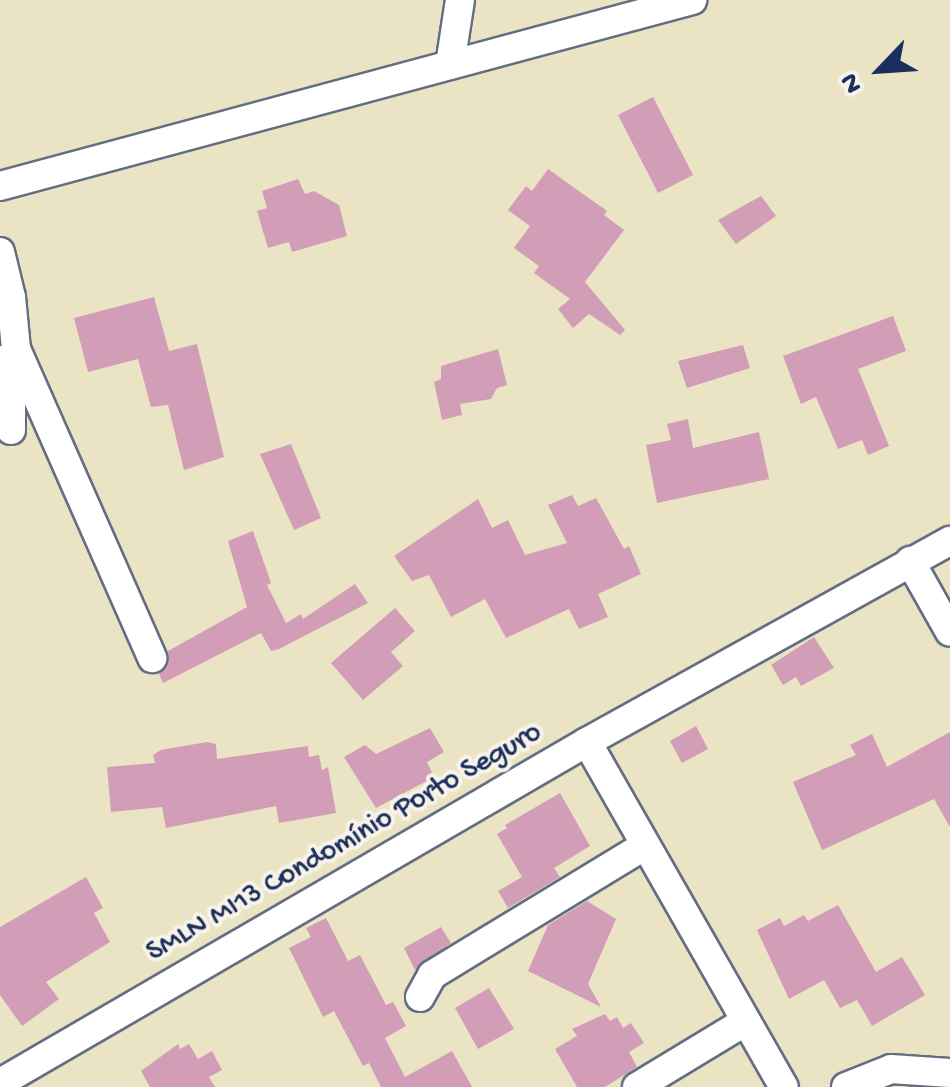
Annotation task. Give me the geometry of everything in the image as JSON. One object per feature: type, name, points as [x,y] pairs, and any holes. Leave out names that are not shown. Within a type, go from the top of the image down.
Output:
[{"type":"street","points":[[450,65],[460,0]]},
{"type":"street","points":[[0,186],[692,0]]},
{"type":"street","points":[[0,252],[11,297],[16,349],[152,658]]},
{"type":"street","points":[[0,360],[10,399],[11,430]]},
{"type":"street","points":[[587,742],[950,541]]},
{"type":"street","points":[[910,561],[950,632]]},
{"type":"street","name":"SMLN MI13 Condomínio Porto Seguro","points":[[0,1083],[587,742],[784,1087]]},
{"type":"street","points":[[420,996],[432,975],[644,846]]},
{"type":"street","points":[[637,1087],[746,1021]]},
{"type":"street","points":[[846,1087],[891,1069],[950,1072]]},
{"type":"building","points":[[653,97],[693,175],[658,193],[618,115]]},
{"type":"building","points":[[548,169],[607,211],[604,215],[624,230],[585,282],[625,330],[620,335],[589,314],[573,328],[558,309],[570,299],[534,273],[539,266],[514,248],[530,226],[508,210],[526,186],[532,191]]},
{"type":"building","points":[[298,179],[305,194],[314,191],[339,205],[347,236],[292,252],[289,242],[268,248],[257,211],[267,208],[262,191]]},
{"type":"building","points":[[761,196],[776,216],[736,244],[718,220]]},
{"type":"building","points":[[154,297],[169,351],[197,344],[224,457],[184,470],[168,405],[151,407],[138,359],[88,372],[74,318]]},
{"type":"building","points":[[893,316],[906,351],[858,369],[889,446],[868,455],[862,440],[838,449],[816,397],[801,404],[783,356]]},
{"type":"building","points":[[743,345],[750,368],[687,388],[678,361]]},
{"type":"building","points":[[498,349],[507,385],[497,388],[491,399],[460,404],[462,415],[442,420],[434,382],[441,379],[441,366]]},
{"type":"building","points":[[688,419],[693,448],[759,432],[769,479],[657,503],[646,445],[671,440],[667,424]]},
{"type":"building","points":[[291,444],[321,518],[294,530],[260,454]]},
{"type":"building","points":[[572,495],[578,506],[596,498],[624,549],[629,546],[641,574],[598,594],[608,617],[579,629],[569,609],[506,638],[485,599],[451,617],[429,575],[412,581],[394,556],[478,499],[492,528],[508,520],[525,555],[567,543],[548,505]]},
{"type":"building","points":[[253,531],[271,583],[267,585],[286,623],[301,614],[303,619],[355,584],[368,603],[279,649],[271,651],[261,633],[163,683],[159,674],[167,668],[168,651],[247,607],[228,541]]},
{"type":"building","points":[[395,608],[415,631],[391,652],[403,666],[363,700],[331,663]]},
{"type":"building","points":[[814,637],[834,668],[801,686],[796,677],[783,685],[771,665]]},
{"type":"building","points":[[696,726],[708,749],[682,763],[670,741]]},
{"type":"building","points":[[430,728],[444,752],[427,762],[434,777],[376,808],[344,757],[365,745],[376,754]]},
{"type":"building","points":[[950,732],[950,827],[934,799],[822,850],[793,782],[856,755],[850,745],[872,734],[887,767]]},
{"type":"building","points":[[216,744],[217,759],[308,746],[309,757],[319,755],[322,770],[328,767],[336,813],[279,823],[276,806],[166,828],[162,807],[111,812],[107,767],[155,763],[153,755],[161,750]]},
{"type":"building","points":[[560,793],[590,846],[554,868],[560,877],[508,908],[498,891],[522,877],[497,834],[507,828],[505,825]]},
{"type":"building","points":[[86,877],[103,908],[94,913],[110,942],[46,982],[59,999],[22,1026],[0,995],[0,927]]},
{"type":"building","points":[[587,901],[616,919],[588,984],[601,1007],[528,971],[548,925]]},
{"type":"building","points":[[838,905],[876,972],[902,957],[925,995],[872,1026],[857,1000],[840,1008],[824,980],[789,999],[757,930],[780,918],[784,926],[804,915],[808,921]]},
{"type":"building","points":[[326,918],[348,961],[360,955],[386,1005],[393,1002],[406,1026],[385,1038],[405,1077],[452,1051],[472,1087],[381,1087],[369,1063],[363,1066],[334,1011],[323,1017],[289,948],[311,937],[306,928]]},
{"type":"building","points":[[441,927],[451,943],[415,970],[404,948]]},
{"type":"building","points":[[489,988],[514,1029],[478,1049],[455,1008]]},
{"type":"building","points":[[605,1014],[610,1021],[617,1017],[623,1028],[631,1023],[644,1043],[629,1052],[637,1067],[605,1087],[577,1087],[555,1049],[577,1036],[572,1029]]},
{"type":"building","points":[[178,1044],[180,1049],[189,1044],[198,1059],[212,1051],[222,1070],[209,1077],[215,1087],[150,1087],[141,1071]]}]
